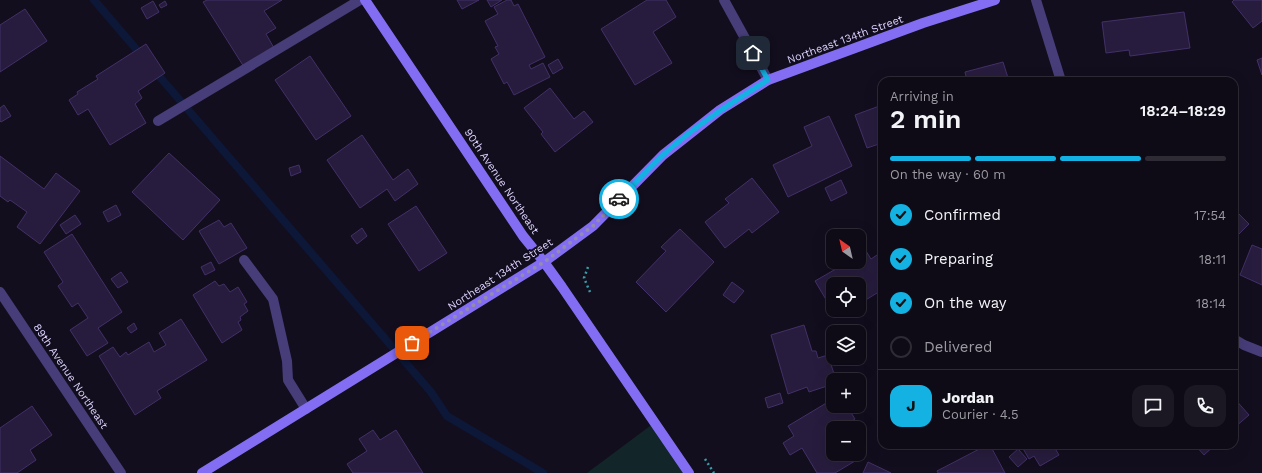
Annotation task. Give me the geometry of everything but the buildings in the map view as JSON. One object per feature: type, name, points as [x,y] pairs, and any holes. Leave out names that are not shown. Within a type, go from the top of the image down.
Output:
[{"type":"street","points":[[158,121],[360,0]]},
{"type":"street","name":"90th Avenue Northeast","points":[[365,0],[523,236],[544,262],[689,473]]},
{"type":"street","points":[[724,0],[768,80]]},
{"type":"street","name":"Northeast 134th Street","points":[[202,473],[544,262],[593,226],[663,155],[720,110],[768,80],[923,23],[995,0]]},
{"type":"street","points":[[1036,0],[1060,77]]},
{"type":"street","points":[[244,260],[272,299],[287,360],[288,380],[306,409]]},
{"type":"street","name":"89th Avenue Northeast","points":[[0,292],[121,473]]},
{"type":"street","points":[[1238,341],[1262,352]]},
{"type":"green space","points":[[654,423],[689,473],[587,473]]},
{"type":"waterway","points":[[94,0],[143,57]]},
{"type":"waterway","points":[[153,69],[431,392],[447,416],[543,473]]},
{"type":"way so far","points":[[412,343],[544,262],[593,226],[619,199]]},
{"type":"route","points":[[619,199],[674,146],[720,110],[768,80],[753,53]]}]
